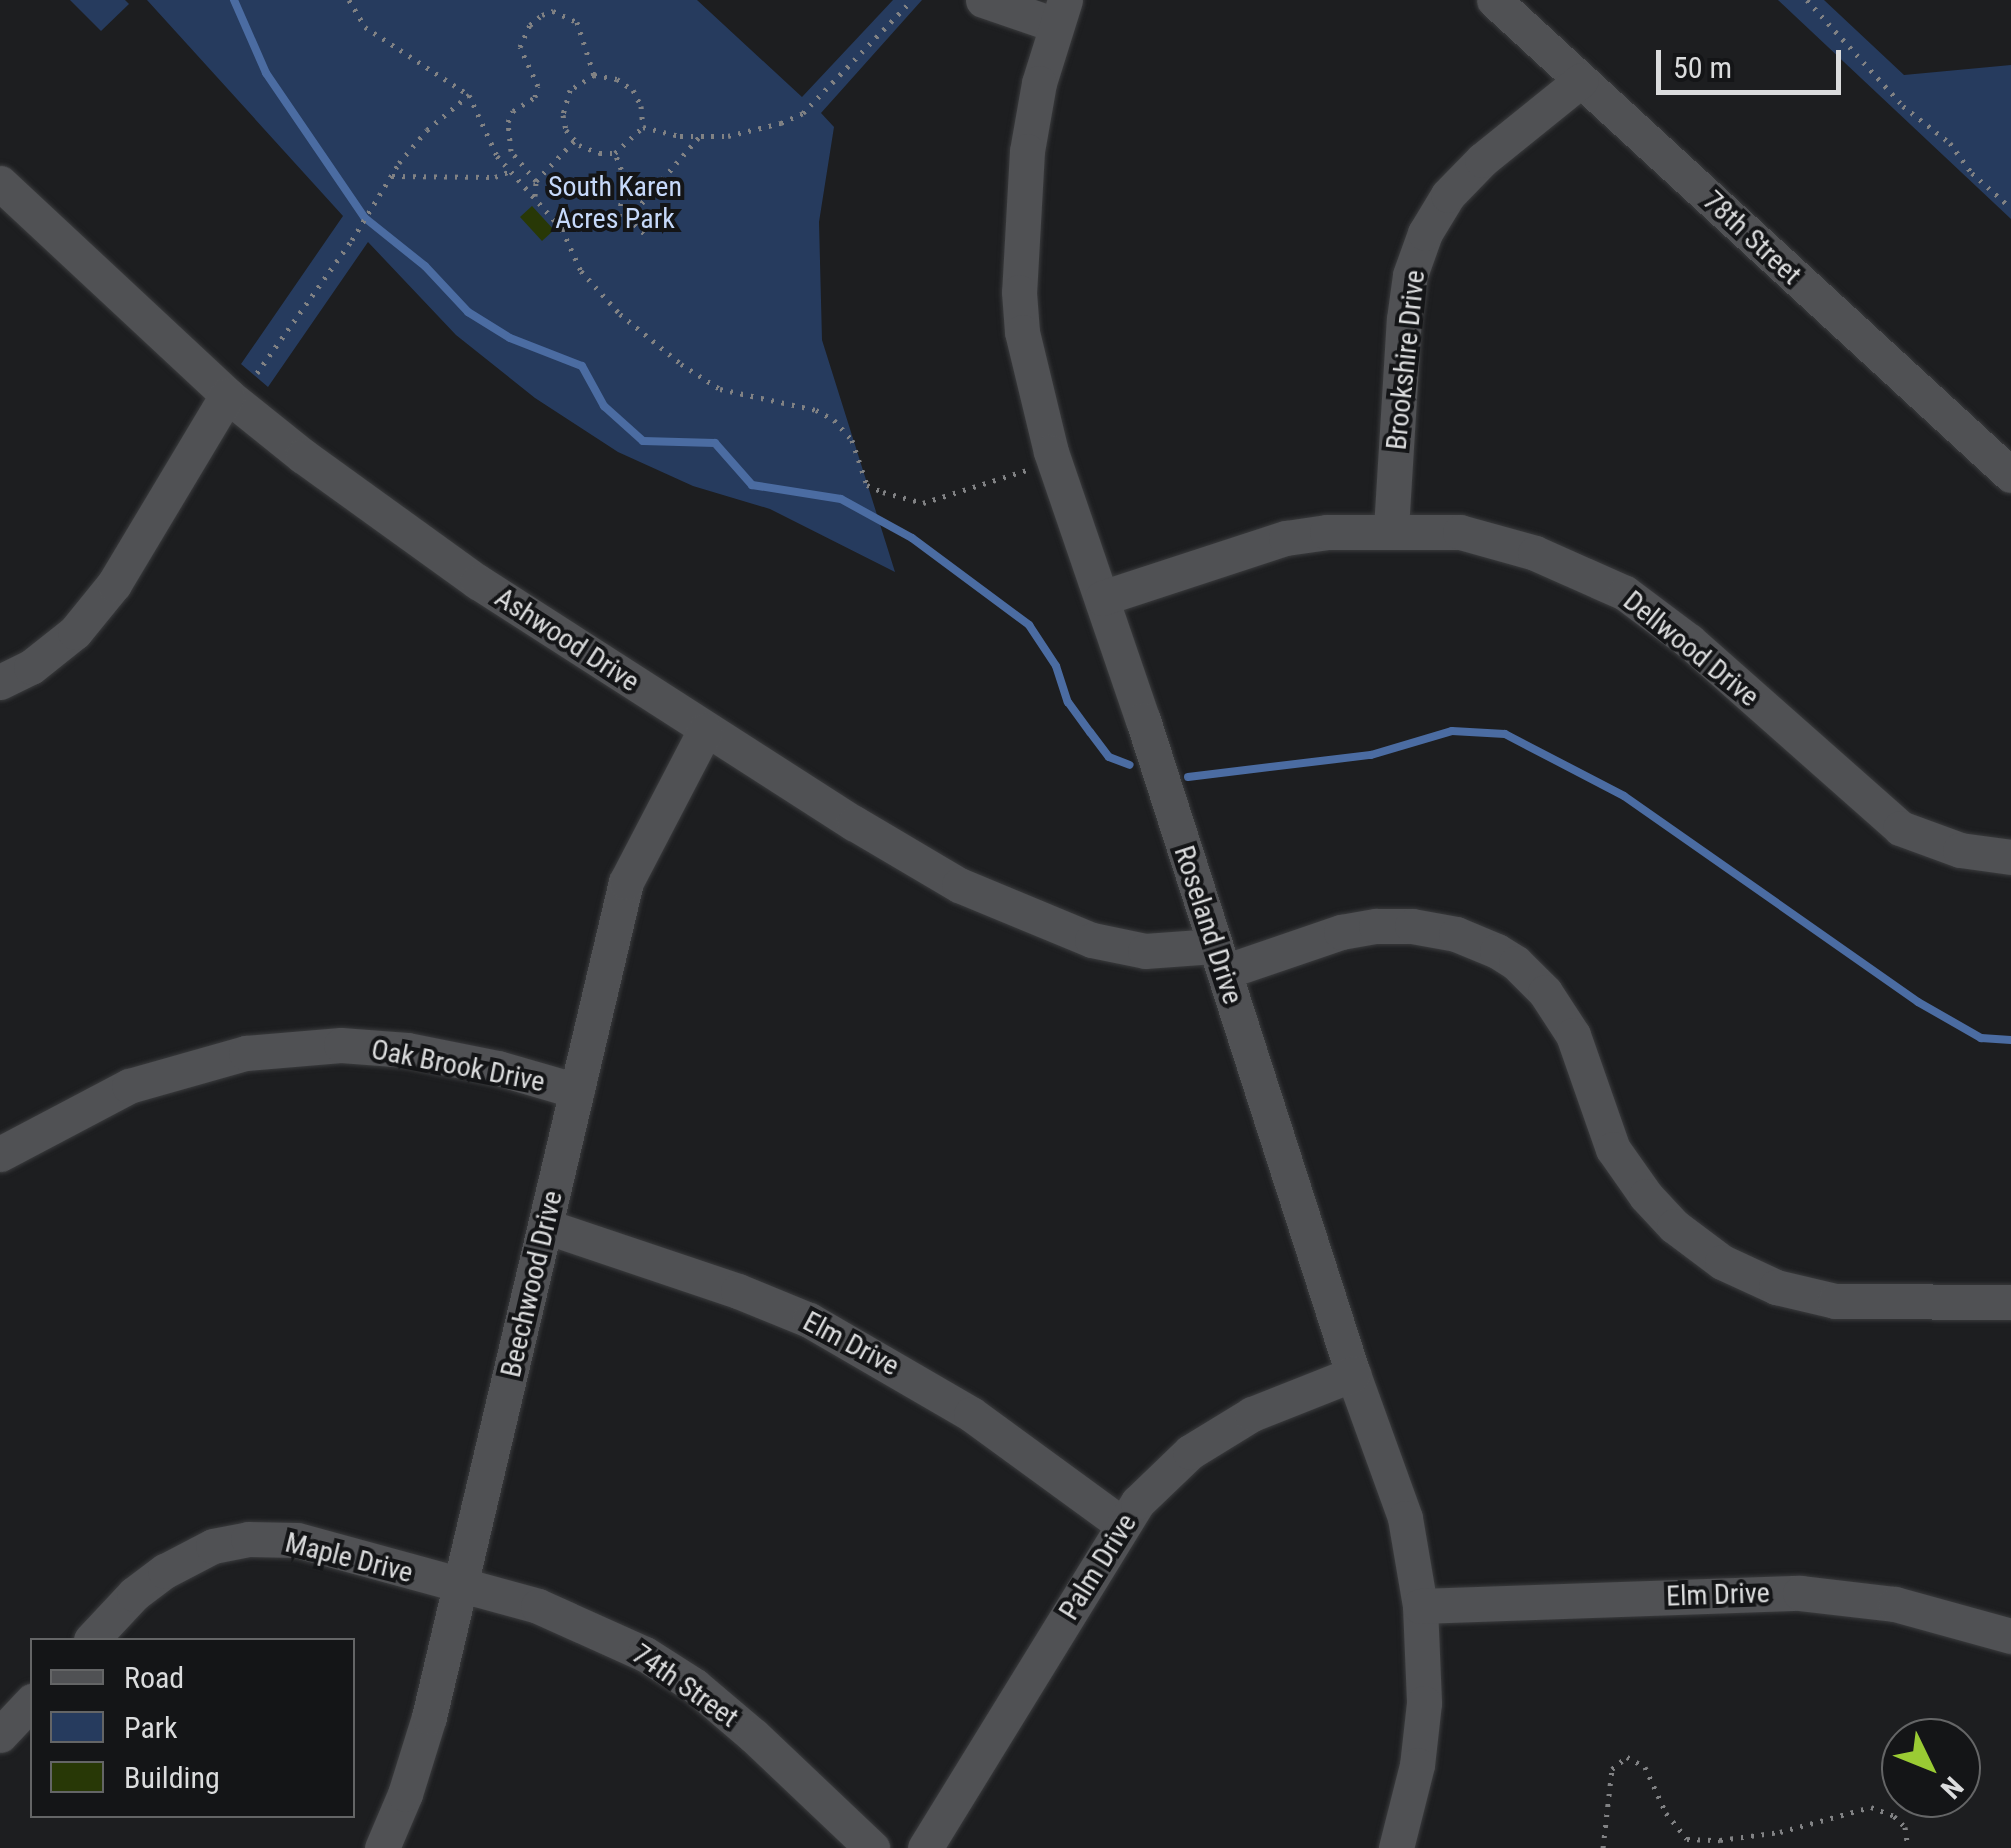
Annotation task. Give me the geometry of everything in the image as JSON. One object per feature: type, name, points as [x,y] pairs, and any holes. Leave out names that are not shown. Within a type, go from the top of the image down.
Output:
[{"type":"street","points":[[983,0],[1061,12]]},
{"type":"street","name":"78th Street","points":[[1494,0],[2011,476]]},
{"type":"street","name":"Roseland Drive","points":[[1061,12],[1039,82],[1027,150],[1018,292],[1022,332],[1040,413],[1353,1374],[1404,1518],[1420,1606],[1424,1703],[1417,1765],[1396,1848]]},
{"type":"street","name":"Brookshire Drive","points":[[1391,529],[1404,319],[1410,275],[1424,233],[1448,195],[1482,160],[1581,80]]},
{"type":"street","name":"Ashwood Drive","points":[[0,182],[226,395],[394,524],[705,730],[928,868],[1024,914],[1117,947],[1219,959],[1358,929],[1412,926],[1456,934],[1516,963],[1544,992],[1573,1035],[1613,1150],[1674,1226],[1722,1262],[1776,1288],[1835,1301],[2011,1302]]},
{"type":"street","points":[[0,682],[31,667],[75,632],[114,584],[226,395]]},
{"type":"street","name":"Dellwood Drive","points":[[1102,598],[1286,538],[1391,529],[1460,532],[1591,574],[1626,593],[1689,641],[1900,828],[1960,850],[2011,857]]},
{"type":"street","name":"Beechwood Drive","points":[[382,1848],[405,1794],[429,1717],[626,882],[705,730]]},
{"type":"street","name":"Oak Brook Drive","points":[[2,1148],[129,1086],[246,1054],[341,1045],[407,1050],[498,1068],[577,1091]]},
{"type":"street","name":"Elm Drive","points":[[546,1226],[738,1290],[810,1320],[971,1414],[1123,1525]]},
{"type":"street","name":"Palm Drive","points":[[926,1848],[1138,1502],[1190,1452],[1252,1414],[1353,1374]]},
{"type":"street","name":"Maple Drive","points":[[92,1638],[134,1594],[165,1570],[213,1546],[248,1539],[297,1540],[460,1588]]},
{"type":"street","name":"74th Street","points":[[460,1588],[538,1606],[645,1654],[694,1686],[754,1736],[872,1848]]},
{"type":"street","name":"Elm Drive","points":[[1420,1606],[1800,1593],[1895,1604],[2011,1636]]},
{"type":"street","points":[[0,1735],[30,1702]]},
{"type":"path","points":[[349,0],[365,27],[469,96],[488,139],[509,172],[562,229],[581,271],[620,314],[720,390],[816,410],[834,420],[852,440],[867,484],[922,503],[1034,468]]},
{"type":"path","points":[[643,127],[700,136],[757,131],[803,113],[912,0]]},
{"type":"path","points":[[1807,0],[1903,106],[1950,144],[1972,172],[2011,208]]},
{"type":"path","points":[[536,181],[511,151],[507,136],[512,111],[535,96],[538,86],[523,59],[522,36],[542,15],[553,11],[569,15],[583,30],[594,74]]},
{"type":"path","points":[[594,74],[617,78],[633,90],[641,106],[643,127],[615,153],[599,153],[575,140],[566,130],[565,102],[580,80],[594,74]]},
{"type":"path","points":[[257,374],[352,240],[390,178],[427,130],[469,96]]},
{"type":"path","points":[[628,219],[700,136]]},
{"type":"path","points":[[535,196],[536,181],[575,140]]},
{"type":"path","points":[[615,153],[625,179],[619,216]]},
{"type":"path","points":[[390,178],[495,177],[509,172]]},
{"type":"path","points":[[562,229],[586,228],[619,216],[644,233]]},
{"type":"path","points":[[1604,1848],[1612,1769],[1627,1757],[1645,1766],[1666,1813],[1688,1839],[1720,1840],[1780,1832],[1871,1807],[1894,1816],[1905,1827],[1908,1848]]},
{"type":"green space","points":[[70,0],[125,0],[129,4],[101,31]]},
{"type":"green space","name":"South Karen Acres Park","points":[[147,0],[697,0],[802,97],[893,0],[922,0],[821,113],[834,127],[819,222],[822,340],[895,572],[770,509],[693,486],[618,452],[535,398],[456,335],[368,242],[268,387],[241,364],[343,216]]},
{"type":"green space","points":[[1778,0],[1824,0],[1904,75],[2011,65],[2011,219]]},
{"type":"building","points":[[532,206],[554,230],[542,241],[520,217]]},
{"type":"waterway","points":[[234,0],[266,73],[365,218],[425,266],[468,312],[510,338],[582,366],[604,406],[643,441],[715,443],[752,485],[841,499],[912,538],[1029,625],[1056,666],[1068,702],[1109,757],[1130,765]]},
{"type":"waterway","points":[[1188,777],[1371,755],[1452,731],[1505,734],[1624,796],[1918,1002],[1981,1038],[2011,1040]]}]
